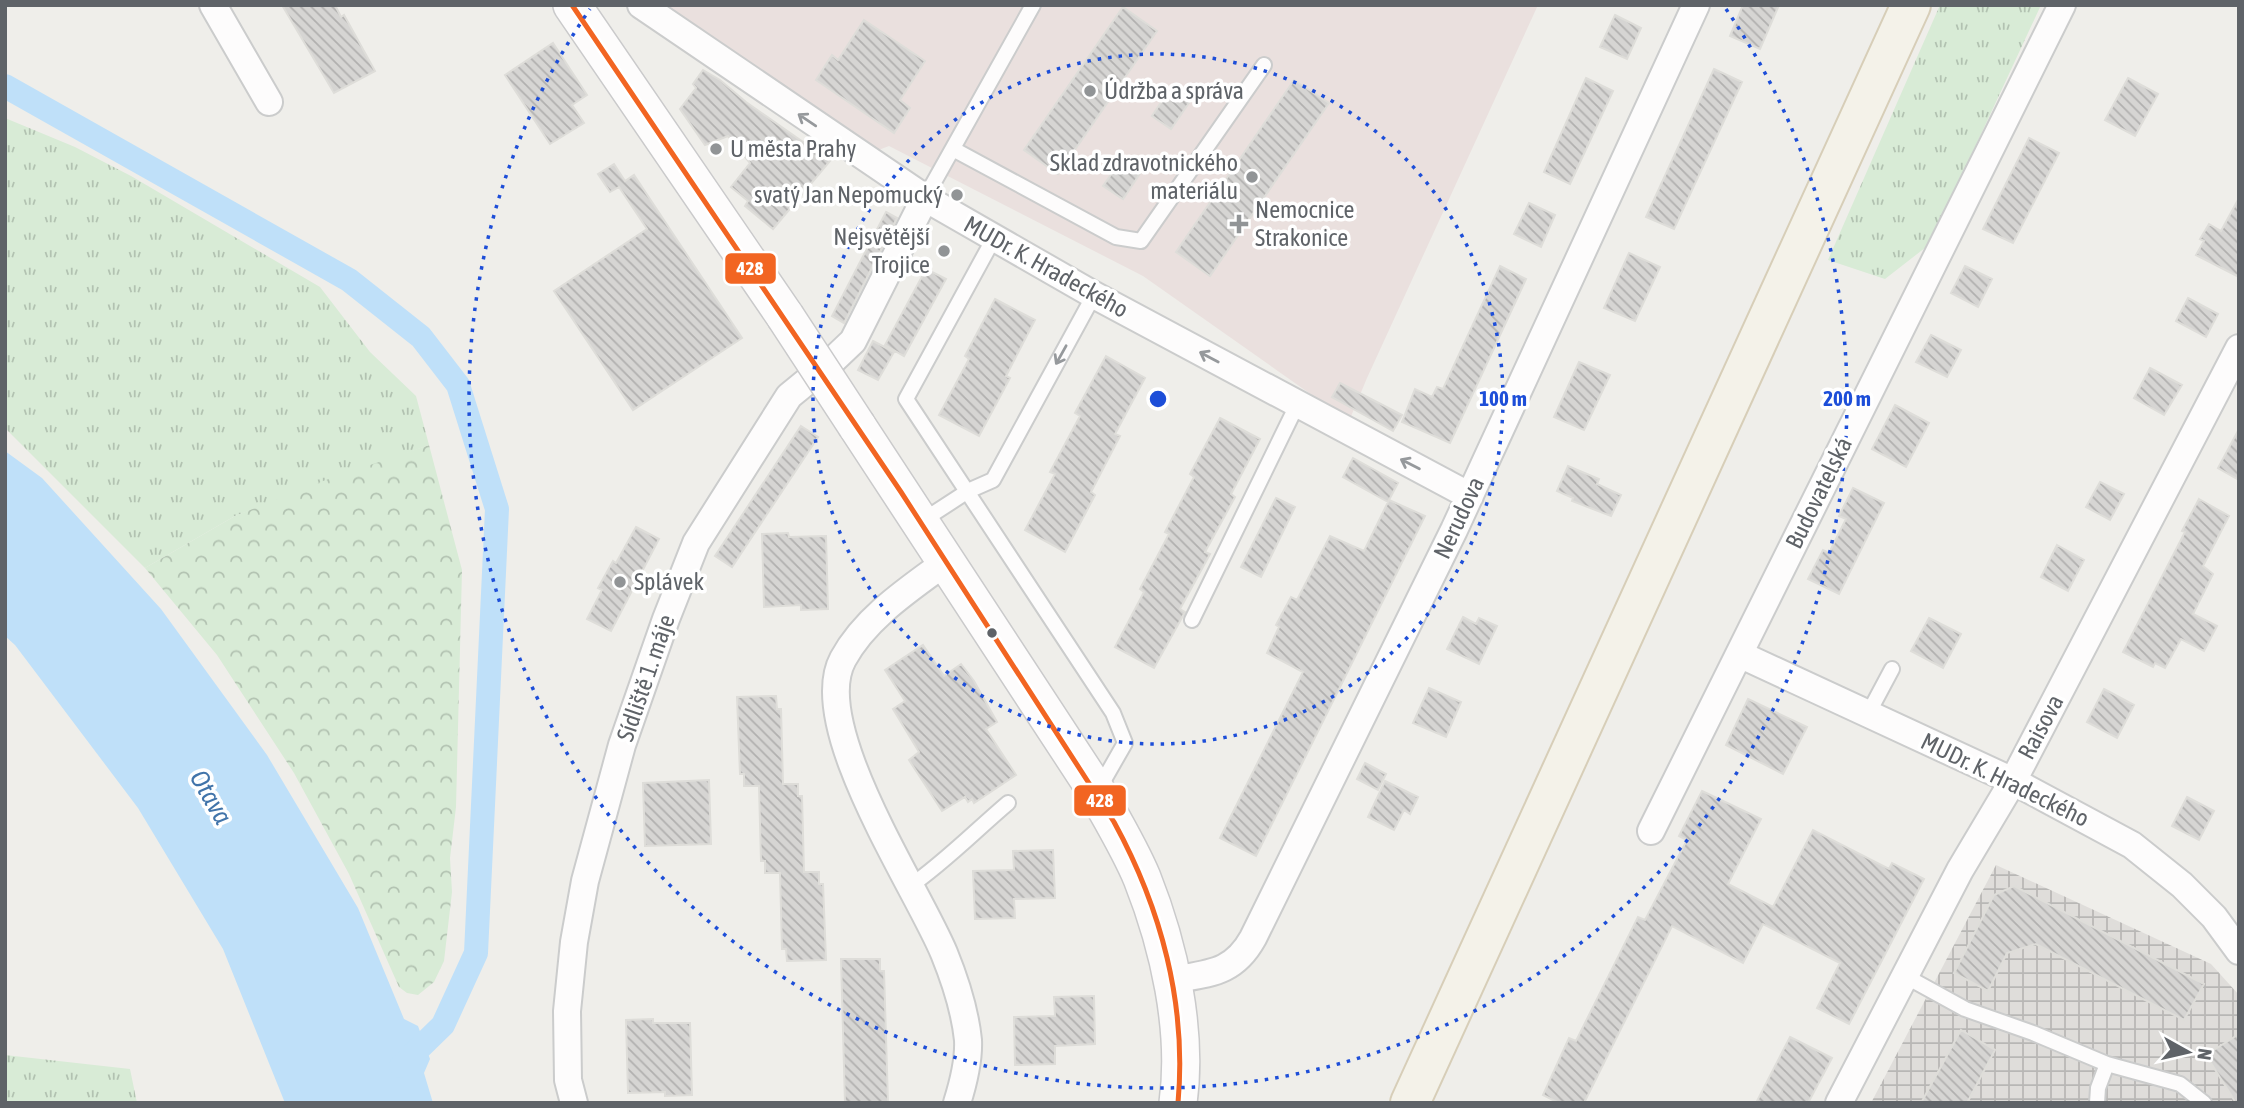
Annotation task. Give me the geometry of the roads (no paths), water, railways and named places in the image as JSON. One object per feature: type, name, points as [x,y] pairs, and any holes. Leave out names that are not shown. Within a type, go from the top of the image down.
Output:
[{"type":"main road","points":[[1410,1103],[1911,5]]},
{"type":"street","points":[[213,5],[269,102]]},
{"type":"street","points":[[572,5],[785,316],[1094,789],[1125,841],[1142,880],[1172,980],[1179,1020],[1181,1079],[1178,1103]]},
{"type":"street","name":"MUDr. K. Hradeckého","points":[[641,5],[925,198],[1094,295],[1470,496]]},
{"type":"street","name":"Nerudova","points":[[1172,980],[1215,972],[1233,964],[1244,953],[1470,496],[1696,5]]},
{"type":"street","name":"Budovatelská","points":[[1651,831],[2062,5]]},
{"type":"street","name":"Sídliště 1. máje","points":[[574,1103],[568,1080],[567,1011],[574,942],[585,881],[622,745],[676,594],[696,543],[789,396],[853,341],[925,198]]},
{"type":"street","name":"Raisova","points":[[1839,1103],[1960,870],[2013,781],[2239,348]]},
{"type":"street","points":[[946,562],[861,631],[841,662],[835,695],[842,729],[862,791],[944,953],[961,1004],[968,1042],[963,1083],[957,1103]]},
{"type":"street","name":"MUDr. K. Hradeckého","points":[[1739,654],[2013,781],[2132,845],[2161,866],[2214,917],[2239,951]]},
{"type":"lane","points":[[925,198],[1033,5]]},
{"type":"lane","points":[[953,149],[1116,237],[1141,241],[1264,65]]},
{"type":"lane","points":[[994,238],[905,399],[1113,713],[1125,743],[1105,778],[1094,789]]},
{"type":"lane","points":[[921,522],[968,491],[993,480],[1094,295]]},
{"type":"lane","points":[[1192,620],[1297,405]]},
{"type":"lane","points":[[1868,714],[1892,669]]},
{"type":"lane","points":[[909,887],[938,867],[962,841],[1008,803]]},
{"type":"lane","points":[[1905,976],[1965,1009],[2033,1032],[2107,1064],[2180,1084],[2204,1103]]},
{"type":"lane","points":[[2097,1103],[2098,1087],[2107,1064]]},
{"type":"water","name":"Otava","points":[[5,451],[42,478],[161,609],[267,755],[358,908],[404,1019],[418,1026],[430,1059],[424,1073],[433,1103],[285,1103],[223,949],[138,808],[15,645],[5,636]]},
{"type":"waterway","points":[[5,86],[349,280],[421,337],[458,385],[497,509],[476,953],[443,1025],[401,1066]]},
{"type":"place","name":"Údržba a správa","points":[[1090,91]]},
{"type":"place","name":"U města Prahy","points":[[716,149]]},
{"type":"place","name":"Sklad zdravotnického materiálu","points":[[1252,177]]},
{"type":"place","name":"svatý Jan Nepomucký","points":[[957,195]]},
{"type":"place","name":"Nemocnice Strakonice","points":[[1239,224]]},
{"type":"place","name":"Nejsvětější Trojice","points":[[944,251]]},
{"type":"place","name":"Splávek","points":[[620,582]]}]
